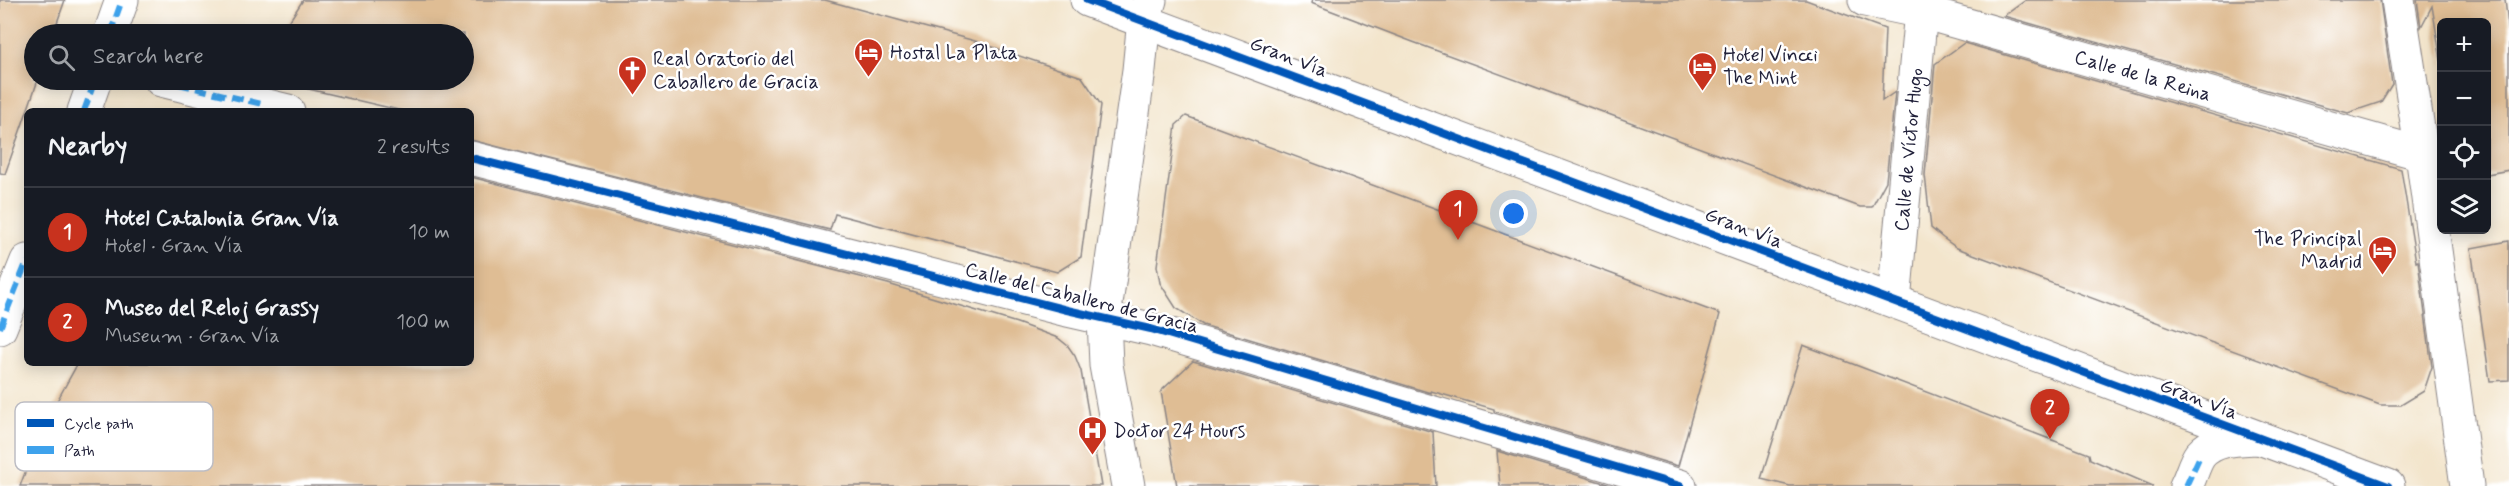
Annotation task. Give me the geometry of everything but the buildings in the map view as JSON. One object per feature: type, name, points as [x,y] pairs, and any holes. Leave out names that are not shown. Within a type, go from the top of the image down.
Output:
[{"type":"street","points":[[114,24],[122,0]]},
{"type":"street","name":"Gran Vía","points":[[1088,0],[1147,10],[1894,301],[2388,486]]},
{"type":"street","name":"Calle de la Reina","points":[[1865,0],[1922,6],[2422,154]]},
{"type":"street","points":[[2398,0],[2422,154],[2467,486]]},
{"type":"street","name":"Calle de Víctor Hugo","points":[[1894,301],[1922,6]]},
{"type":"street","points":[[1128,486],[1106,365],[1104,318],[1147,10]]},
{"type":"street","points":[[85,108],[91,90]]},
{"type":"street","points":[[203,90],[277,108]]},
{"type":"street","name":"Calle del Caballero de Gracia","points":[[474,159],[1151,329],[1680,486]]},
{"type":"street","points":[[0,328],[24,268]]},
{"type":"street","points":[[2186,486],[2200,456],[2215,444],[2232,439],[2260,438]]},
{"type":"marked path","points":[[114,24],[122,0]]},
{"type":"marked path","points":[[85,108],[91,90]]},
{"type":"marked path","points":[[203,90],[266,105]]},
{"type":"marked path","points":[[0,328],[24,268]]},
{"type":"marked path","points":[[2186,486],[2200,456]]},
{"type":"cycle path","points":[[1087,0],[2388,486]]},
{"type":"cycle path","points":[[474,159],[1067,310],[1151,329],[1680,486]]},
{"type":"place","name":"Hostal La Plata","points":[[869,78]]},
{"type":"place","name":"Hotel Vincci The Mint","points":[[1702,92]]},
{"type":"place","name":"Real Oratorio del Caballero de Gracia","points":[[632,96]]},
{"type":"place","name":"Hotel Catalonia Gran Vía","points":[[1458,240]]},
{"type":"place","name":"The Principal Madrid","points":[[2383,276]]},
{"type":"place","name":"Museo del Reloj Grassy","points":[[2050,439]]},
{"type":"place","name":"Doctor 24 Hours","points":[[1092,456]]}]
